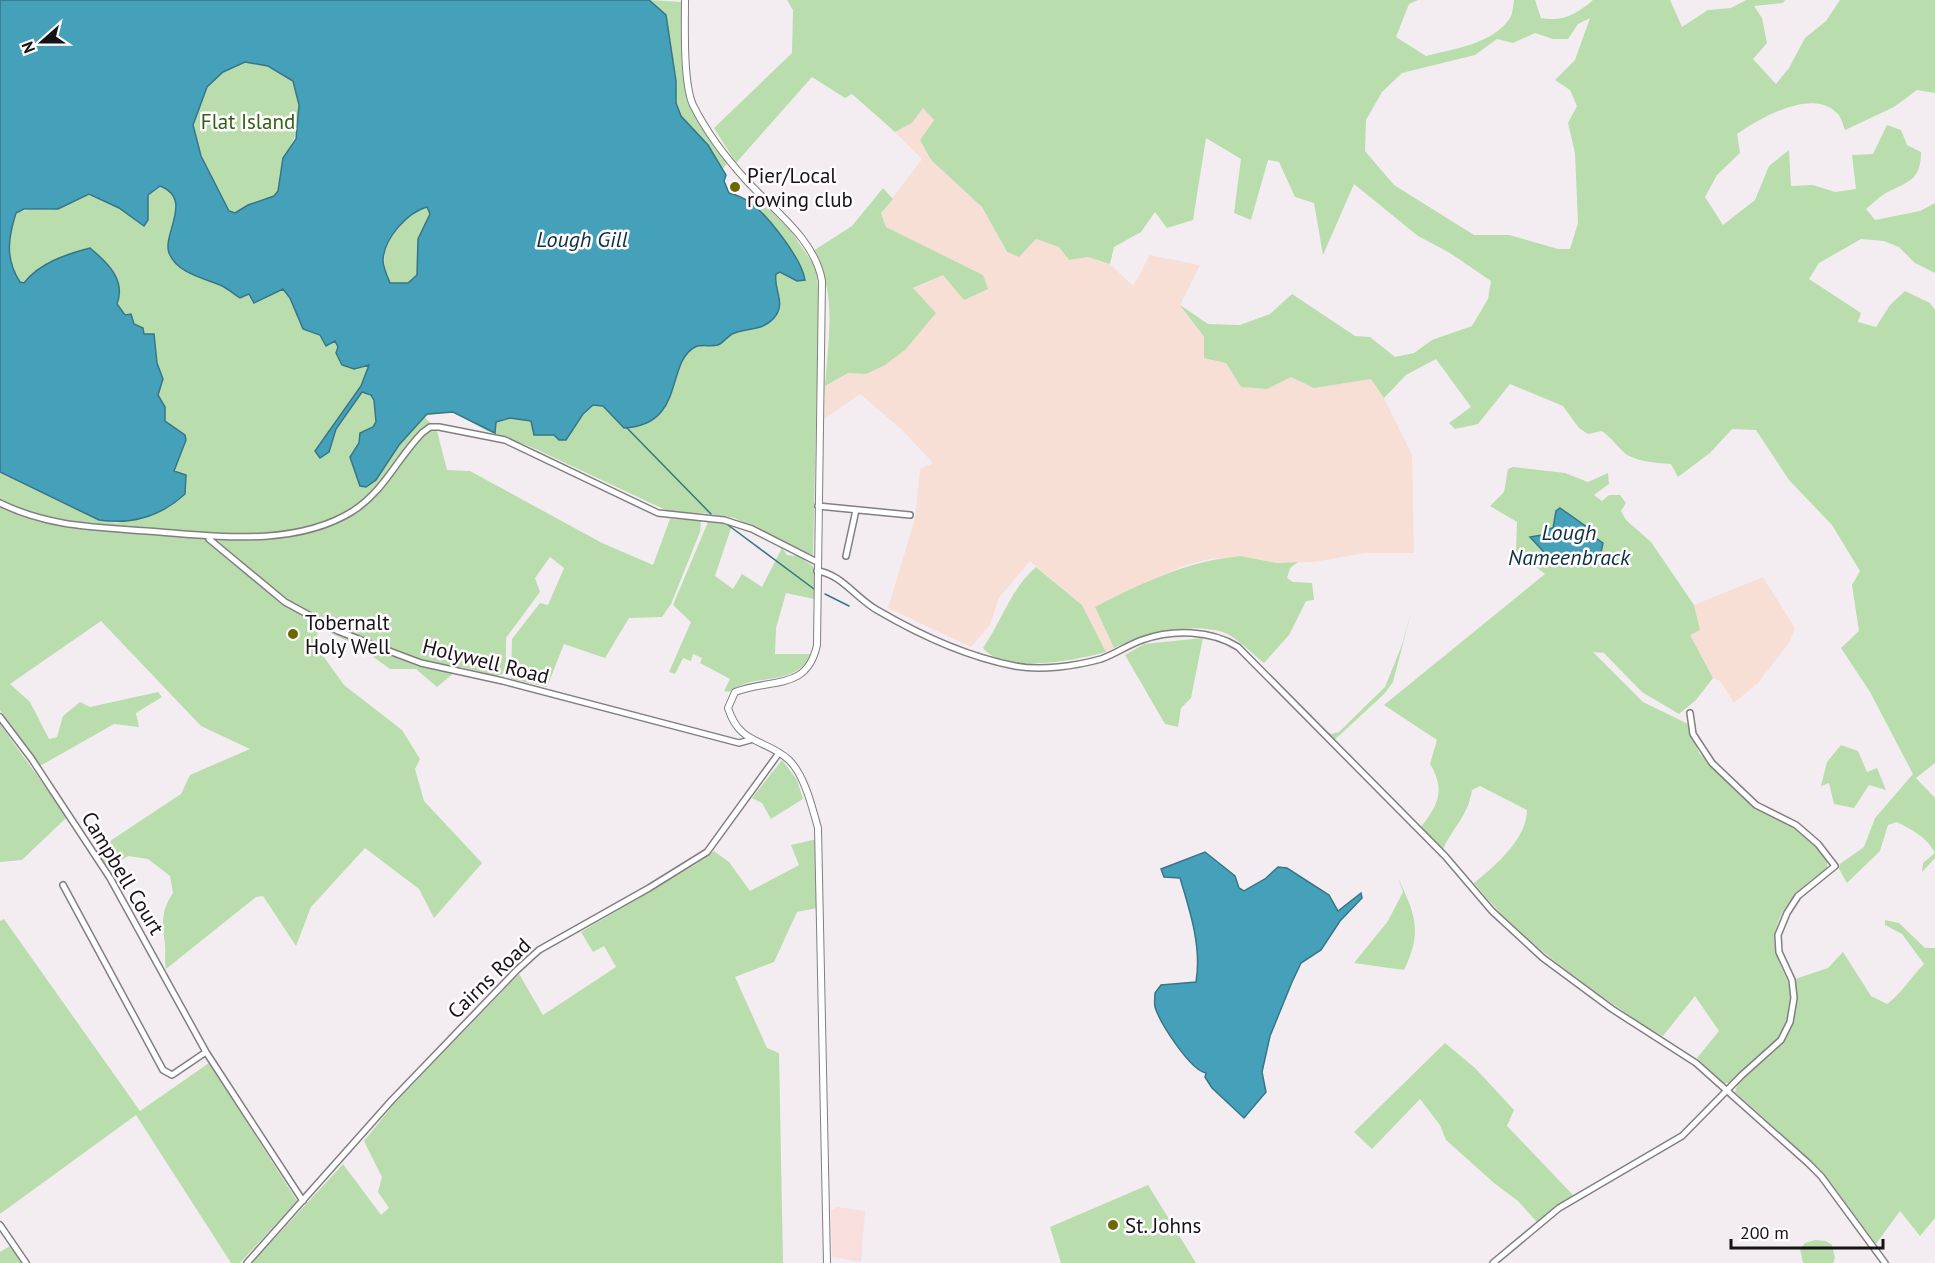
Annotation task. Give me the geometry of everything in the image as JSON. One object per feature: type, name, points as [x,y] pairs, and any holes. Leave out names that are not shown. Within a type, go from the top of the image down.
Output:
[{"type":"main road","points":[[685,0],[688,89],[693,104],[738,171],[794,229],[820,268],[823,297],[817,645],[808,670],[784,681],[735,692],[728,708],[732,720],[750,740],[779,753],[790,762],[801,781],[820,842],[827,1263]]},
{"type":"street","points":[[0,503],[27,516],[73,525],[230,539],[290,533],[332,521],[352,511],[382,487],[422,433],[430,428],[439,427],[505,440],[658,513],[724,520],[752,529],[818,562]]},
{"type":"street","points":[[818,506],[910,515]]},
{"type":"street","points":[[846,556],[856,510]]},
{"type":"street","name":"Holywell Road","points":[[208,538],[285,602],[338,631],[421,663],[504,681],[740,743],[750,740]]},
{"type":"street","points":[[817,571],[834,576],[876,610],[911,628],[988,659],[1013,665],[1083,663],[1159,636],[1191,633],[1220,636],[1226,639],[1249,656],[1445,856],[1492,911],[1543,958],[1612,1009],[1696,1063],[1821,1176],[1885,1263]]},
{"type":"street","points":[[1493,1263],[1559,1208],[1682,1136],[1727,1090],[1771,1050],[1786,1032],[1794,998],[1792,980],[1779,952],[1778,935],[1786,913],[1798,896],[1835,866],[1818,844],[1796,825],[1756,805],[1712,764],[1693,734],[1690,713]]},
{"type":"street","name":"Campbell Court","points":[[0,717],[31,758],[110,878],[206,1052],[303,1201]]},
{"type":"street","name":"Cairns Road","points":[[247,1263],[392,1100],[538,950],[649,888],[707,852],[779,753]]},
{"type":"street","points":[[63,885],[163,1070],[172,1075],[206,1052]]},
{"type":"street","points":[[0,1225],[26,1263]]},
{"type":"shaded area","points":[[923,108],[934,120],[920,140],[931,160],[982,207],[1007,253],[1019,256],[1036,239],[1059,247],[1069,260],[1088,257],[1110,264],[1133,286],[1150,255],[1200,265],[1180,305],[1204,338],[1204,358],[1226,363],[1241,387],[1267,389],[1291,377],[1314,388],[1371,379],[1384,398],[1412,455],[1414,553],[1365,553],[1314,562],[1277,563],[1240,556],[1210,559],[1183,566],[1095,607],[1114,648],[1106,652],[1082,605],[1030,561],[999,598],[990,625],[971,647],[888,608],[915,519],[920,469],[933,463],[902,430],[860,394],[824,419],[825,386],[848,373],[866,374],[936,313],[913,289],[943,275],[983,275],[886,227],[881,213],[922,159],[895,132],[912,123]]},
{"type":"shaded area","points":[[1763,577],[1795,628],[1789,643],[1758,683],[1734,703],[1720,681],[1713,678],[1689,634],[1700,630],[1694,605]]},
{"type":"shaded area","points":[[837,1207],[865,1211],[861,1262],[832,1257],[831,1210]]},
{"type":"green space","points":[[649,0],[682,2],[686,88],[690,107],[728,162],[723,169],[708,145],[681,116],[676,103],[676,80],[666,15]]},
{"type":"green space","points":[[787,0],[1418,0],[1409,4],[1396,37],[1426,56],[1460,48],[1494,34],[1510,18],[1514,0],[1535,0],[1541,18],[1556,19],[1569,16],[1593,0],[1670,0],[1682,27],[1708,10],[1731,8],[1746,0],[1785,0],[1783,3],[1754,6],[1762,18],[1767,43],[1753,59],[1776,84],[1789,68],[1805,38],[1826,21],[1840,0],[1935,0],[1935,93],[1917,90],[1894,107],[1845,130],[1838,114],[1826,106],[1814,103],[1800,104],[1772,114],[1737,134],[1740,153],[1717,175],[1705,197],[1723,225],[1755,200],[1769,166],[1789,150],[1791,186],[1813,185],[1835,192],[1856,189],[1852,155],[1873,154],[1887,125],[1901,130],[1907,145],[1921,152],[1915,175],[1906,183],[1883,195],[1866,209],[1875,220],[1920,211],[1935,203],[1935,273],[1915,263],[1899,247],[1884,241],[1861,239],[1819,263],[1809,279],[1861,313],[1858,322],[1876,327],[1890,305],[1905,291],[1930,303],[1935,310],[1935,763],[1916,778],[1935,798],[1935,853],[1923,838],[1897,822],[1888,825],[1880,851],[1847,883],[1839,869],[1840,864],[1864,847],[1875,818],[1913,774],[1870,692],[1841,648],[1859,631],[1852,585],[1860,571],[1832,525],[1789,480],[1756,430],[1732,429],[1710,453],[1678,477],[1671,464],[1643,461],[1627,455],[1602,431],[1588,434],[1579,428],[1563,406],[1510,384],[1478,424],[1455,429],[1449,423],[1471,407],[1436,359],[1406,375],[1384,398],[1371,379],[1314,388],[1291,377],[1267,389],[1241,387],[1226,363],[1204,358],[1204,337],[1180,305],[1208,324],[1240,325],[1270,314],[1292,294],[1355,336],[1370,337],[1395,357],[1414,353],[1432,340],[1472,326],[1488,299],[1491,281],[1450,253],[1418,236],[1354,184],[1323,255],[1314,203],[1295,197],[1279,162],[1268,160],[1251,220],[1234,213],[1241,159],[1206,138],[1193,220],[1167,228],[1155,212],[1141,232],[1114,247],[1110,264],[1088,257],[1069,260],[1059,247],[1036,239],[1019,257],[1007,252],[982,207],[931,160],[920,140],[934,120],[923,108],[912,123],[895,132],[852,94],[845,98],[812,77],[736,163],[714,128],[792,53],[793,10]],"holes":[[[1590,18],[1575,60],[1555,80],[1570,90],[1577,106],[1568,123],[1575,153],[1578,223],[1570,249],[1558,249],[1509,235],[1474,235],[1394,185],[1365,151],[1366,120],[1382,92],[1402,73],[1475,55],[1497,39],[1513,43],[1535,33],[1553,39],[1568,39],[1578,24]]]},
{"type":"green space","name":"Flat Island","points":[[245,62],[268,66],[293,81],[299,121],[290,148],[283,158],[385,267],[386,248],[396,230],[411,215],[427,206],[430,214],[418,239],[417,275],[724,225],[740,196],[752,204],[758,198],[790,230],[816,268],[819,297],[813,555],[788,546],[735,518],[704,513],[670,512],[529,446],[487,431],[453,412],[424,416],[437,431],[447,470],[470,471],[602,543],[653,565],[670,519],[701,520],[700,532],[671,604],[662,617],[629,618],[605,658],[564,644],[547,687],[511,679],[512,639],[540,603],[548,605],[564,568],[550,557],[535,578],[540,592],[506,638],[506,662],[503,674],[496,676],[461,667],[437,687],[416,669],[390,669],[361,648],[321,628],[317,635],[321,653],[344,685],[402,730],[420,759],[415,769],[424,801],[482,863],[434,918],[419,889],[365,848],[311,907],[296,946],[263,896],[256,897],[166,969],[163,924],[164,911],[173,893],[170,876],[148,859],[128,856],[107,869],[95,851],[181,794],[190,775],[250,749],[201,726],[101,621],[10,684],[30,702],[49,739],[57,737],[63,716],[80,702],[90,707],[158,692],[162,697],[136,713],[139,727],[114,724],[40,766],[0,710],[0,472],[99,520],[116,523],[125,521],[118,491],[15,273],[9,248],[16,213],[27,210],[53,209],[89,194],[119,208],[144,226],[148,220],[148,195],[160,186],[229,211],[201,156],[193,125],[207,87],[223,72]]},
{"type":"green space","points":[[883,188],[893,199],[881,213],[886,227],[983,275],[988,289],[964,300],[943,275],[913,288],[936,313],[905,350],[885,365],[866,374],[848,373],[825,386],[829,300],[821,267],[813,251],[852,226]]},
{"type":"green space","points":[[1513,467],[1565,473],[1588,482],[1608,473],[1609,484],[1594,495],[1602,501],[1609,495],[1620,495],[1626,503],[1621,511],[1626,520],[1651,542],[1694,605],[1700,630],[1690,635],[1713,678],[1696,700],[1679,714],[1642,692],[1604,653],[1593,652],[1643,702],[1688,724],[1699,753],[1753,805],[1796,827],[1815,844],[1827,860],[1827,869],[1808,883],[1790,901],[1783,911],[1775,933],[1777,956],[1791,991],[1791,1012],[1787,1024],[1770,1049],[1729,1083],[1724,1083],[1697,1058],[1719,1031],[1695,996],[1663,1036],[1649,1029],[1579,980],[1534,944],[1493,905],[1474,883],[1500,860],[1516,841],[1526,821],[1527,810],[1480,786],[1472,790],[1464,814],[1443,849],[1421,827],[1432,812],[1438,797],[1438,782],[1430,764],[1437,740],[1384,705],[1545,574],[1516,551],[1517,522],[1490,506],[1504,492],[1508,469]]},
{"type":"green space","points":[[708,522],[732,525],[715,576],[733,589],[742,574],[762,587],[782,548],[787,555],[798,556],[814,567],[814,599],[786,593],[776,628],[775,654],[812,654],[805,665],[796,671],[785,676],[751,682],[729,692],[724,691],[730,679],[700,663],[702,658],[693,654],[691,661],[683,658],[675,674],[669,672],[691,622],[673,605]]},
{"type":"green space","points":[[1240,556],[1277,563],[1298,562],[1290,568],[1287,578],[1293,582],[1312,583],[1314,600],[1306,601],[1289,635],[1264,663],[1234,638],[1223,632],[1209,629],[1167,631],[1139,638],[1114,648],[1095,607],[1165,574],[1202,563]]},
{"type":"green space","points":[[1036,567],[1082,605],[1106,652],[1077,659],[1024,663],[993,656],[983,648],[1019,586]]},
{"type":"green space","points":[[1412,609],[1393,682],[1384,694],[1335,739],[1328,736],[1297,701],[1331,734],[1339,732],[1385,687],[1402,645]]},
{"type":"green space","points":[[1203,638],[1191,698],[1181,708],[1178,727],[1165,724],[1125,655],[1144,644]]},
{"type":"green space","points":[[0,724],[67,817],[22,860],[0,862]]},
{"type":"green space","points":[[1841,745],[1858,751],[1867,772],[1877,768],[1886,790],[1869,785],[1854,808],[1834,804],[1829,783],[1821,786],[1827,762]]},
{"type":"green space","points":[[782,760],[797,780],[803,799],[771,819],[762,803],[752,798]]},
{"type":"green space","points":[[817,839],[817,908],[797,912],[774,962],[735,977],[767,1048],[779,1053],[783,1263],[252,1263],[343,1164],[381,1215],[389,1208],[378,1192],[382,1177],[364,1141],[394,1104],[519,974],[543,1015],[616,967],[604,946],[593,952],[581,932],[698,863],[714,851],[729,862],[750,891],[799,865],[791,845]]},
{"type":"green space","points":[[1935,853],[1935,858],[1922,872],[1923,863]]},
{"type":"green space","points":[[1398,878],[1409,902],[1415,933],[1404,970],[1354,963],[1388,921],[1403,892]]},
{"type":"green space","points":[[4,919],[140,1111],[209,1063],[297,1201],[240,1263],[231,1263],[136,1115],[0,1214],[0,921]]},
{"type":"green space","points":[[1885,920],[1899,923],[1925,948],[1935,948],[1935,1218],[1920,1236],[1900,1211],[1876,1244],[1822,1171],[1735,1092],[1742,1080],[1774,1050],[1788,1031],[1794,1009],[1795,979],[1828,968],[1843,952],[1871,996],[1887,1004],[1924,964],[1902,934],[1885,925]]},
{"type":"green space","points":[[1445,1043],[1475,1068],[1514,1110],[1507,1126],[1573,1195],[1537,1222],[1518,1201],[1446,1140],[1440,1125],[1420,1099],[1372,1149],[1354,1132]]},
{"type":"green space","name":"St. Johns","points":[[1148,1185],[1196,1263],[1061,1263],[1050,1227]]},
{"type":"green space","points":[[1815,1240],[1826,1241],[1832,1245],[1835,1258],[1833,1263],[1803,1263],[1800,1249],[1805,1243]]},
{"type":"green space","points":[[10,1246],[22,1263],[0,1263],[0,1252]]},
{"type":"water","name":"Lough Gill","points":[[0,0],[649,0],[666,15],[676,81],[676,103],[681,116],[708,145],[726,175],[724,181],[729,193],[748,201],[758,209],[791,250],[803,271],[805,280],[797,281],[780,272],[776,274],[780,302],[778,312],[769,322],[732,334],[718,345],[695,347],[686,355],[666,405],[657,416],[644,424],[624,428],[603,406],[593,405],[583,414],[566,440],[559,440],[554,435],[534,435],[531,421],[510,418],[496,422],[495,433],[453,412],[427,414],[399,445],[376,480],[366,487],[360,486],[350,457],[359,443],[360,433],[373,427],[376,422],[374,400],[371,395],[362,392],[336,429],[329,452],[320,458],[315,451],[361,386],[369,365],[354,369],[342,365],[336,353],[338,347],[335,341],[326,346],[320,335],[303,329],[290,298],[283,289],[254,303],[249,294],[240,298],[223,286],[191,274],[178,265],[169,253],[168,245],[176,208],[175,199],[170,192],[160,186],[148,195],[148,220],[144,226],[119,208],[89,194],[58,209],[24,209],[16,213],[9,248],[12,265],[20,282],[24,283],[37,270],[54,260],[90,248],[114,273],[119,287],[117,304],[125,315],[131,314],[134,324],[143,328],[144,334],[154,334],[157,363],[163,379],[158,395],[165,407],[165,421],[185,435],[186,440],[174,471],[186,475],[185,494],[166,508],[145,517],[123,521],[99,520],[0,472]],"holes":[[[245,62],[268,66],[293,81],[299,105],[296,139],[283,158],[278,191],[274,196],[248,205],[235,213],[229,211],[201,156],[193,125],[207,87],[223,72]],[[427,207],[430,214],[418,239],[417,275],[408,283],[390,283],[383,260],[388,243],[405,220]]]},
{"type":"water","name":"Lough Nameenbrack","points":[[1560,508],[1587,527],[1590,534],[1603,543],[1600,557],[1574,566],[1547,560],[1542,550],[1530,537],[1542,535],[1547,529],[1553,528],[1556,511]]},
{"type":"water","points":[[1205,852],[1235,876],[1239,888],[1244,891],[1265,879],[1278,867],[1287,868],[1329,895],[1338,911],[1361,893],[1362,898],[1340,921],[1321,950],[1301,963],[1270,1036],[1262,1072],[1266,1092],[1244,1118],[1212,1088],[1205,1077],[1206,1073],[1192,1064],[1176,1045],[1155,1005],[1155,993],[1161,985],[1196,982],[1197,969],[1194,929],[1180,878],[1164,877],[1161,869]]},
{"type":"waterway","points":[[626,427],[711,514]]},
{"type":"waterway","points":[[728,525],[814,589]]},
{"type":"waterway","points":[[825,594],[849,606]]},
{"type":"place","name":"Pier/Local rowing club","points":[[735,187]]},
{"type":"place","name":"Tobernalt Holy Well","points":[[293,634]]},
{"type":"place","name":"St. Johns","points":[[1113,1225]]}]
